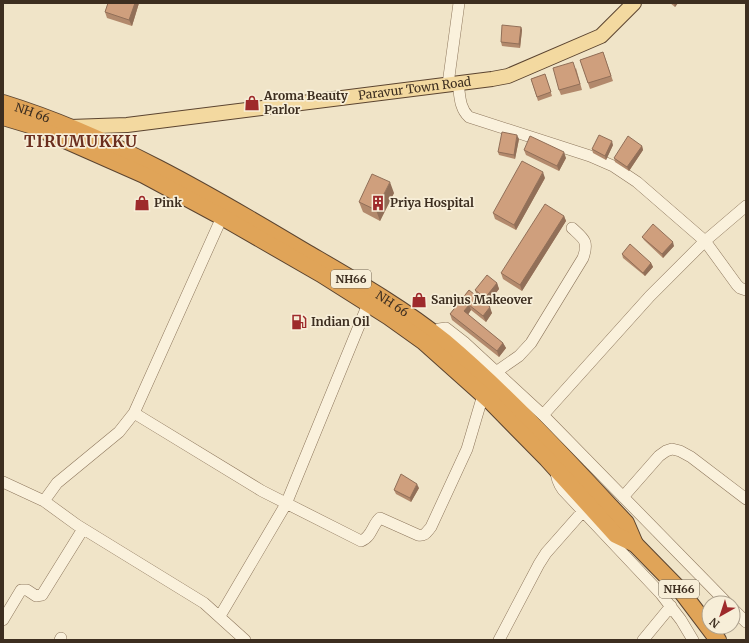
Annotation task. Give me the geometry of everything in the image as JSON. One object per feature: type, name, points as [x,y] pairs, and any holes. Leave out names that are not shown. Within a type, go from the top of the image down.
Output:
[{"type":"highway","name":"NH 66","points":[[3,103],[70,127],[108,144],[214,198],[405,313],[434,334],[475,368],[540,432],[626,523],[635,544]]},
{"type":"highway","name":"NH 66","points":[[3,117],[33,126],[138,172],[222,217],[321,274],[389,317],[424,342],[483,394],[556,469],[616,535],[635,544],[681,591],[718,640]]},
{"type":"main road","name":"Paravur Town Road","points":[[70,127],[128,125],[508,76],[601,36],[634,3]]},
{"type":"main road","points":[[108,144],[128,125]]},
{"type":"street","points":[[459,3],[453,83],[463,111],[469,116],[590,156],[613,166],[637,182],[705,241],[737,285],[746,290]]},
{"type":"street","points":[[543,415],[650,296],[705,241],[746,206]]},
{"type":"street","points":[[44,501],[57,484],[119,432],[134,413],[222,217]]},
{"type":"street","points":[[496,372],[519,356],[531,343],[583,258],[586,242],[572,228]]},
{"type":"street","points":[[220,616],[286,504],[368,304]]},
{"type":"street","points":[[434,334],[440,329],[447,329],[464,342],[543,415],[719,595]]},
{"type":"street","points":[[134,413],[262,491],[361,541],[368,537],[376,522],[380,518],[423,536],[431,527],[468,449],[483,394]]},
{"type":"street","points":[[623,497],[659,456],[666,450],[672,450],[680,451],[691,457],[746,499]]},
{"type":"street","points":[[556,469],[556,477],[558,482],[582,511],[661,594],[681,620],[693,640]]},
{"type":"street","points":[[3,482],[44,501],[83,528],[204,603],[245,640]]},
{"type":"street","points":[[499,640],[542,558],[582,511]]},
{"type":"street","points":[[3,620],[21,590],[27,590],[36,596],[42,595],[83,528]]},
{"type":"street","points":[[643,640],[671,606]]},
{"type":"building","points":[[108,3],[135,3],[129,20],[105,12]]},
{"type":"building","points":[[502,25],[521,27],[519,44],[501,42]]},
{"type":"building","points":[[603,52],[611,76],[588,83],[580,60]]},
{"type":"building","points":[[573,62],[580,84],[559,90],[553,68]]},
{"type":"building","points":[[545,74],[551,92],[537,97],[531,79]]},
{"type":"building","points":[[502,132],[517,135],[514,155],[498,152]]},
{"type":"building","points":[[599,135],[612,141],[605,156],[592,149]]},
{"type":"building","points":[[530,136],[564,152],[557,166],[524,150]]},
{"type":"building","points":[[628,136],[642,146],[627,167],[614,158]]},
{"type":"building","points":[[522,161],[543,172],[514,225],[493,213]]},
{"type":"building","points":[[372,174],[390,182],[376,210],[359,202]]},
{"type":"building","points":[[545,204],[564,216],[520,285],[501,273]]},
{"type":"building","points":[[653,224],[673,242],[662,254],[642,237]]},
{"type":"building","points":[[630,244],[651,263],[643,273],[622,254]]},
{"type":"building","points":[[487,275],[497,283],[485,298],[475,290]]},
{"type":"building","points":[[469,290],[490,307],[483,316],[469,305],[464,311],[503,343],[497,351],[450,314]]},
{"type":"building","points":[[401,474],[417,484],[410,498],[394,490]]},
{"type":"place","name":"Aroma Beauty Parlor","points":[[252,103]]},
{"type":"place","name":"Pink","points":[[142,203]]},
{"type":"place","name":"Priya Hospital","points":[[378,203]]},
{"type":"place","name":"Sanjus Makeover","points":[[419,300]]},
{"type":"place","name":"Indian Oil","points":[[299,322]]},
{"type":"district","name":"TIRUMUKKU","points":[[81,141]]}]
